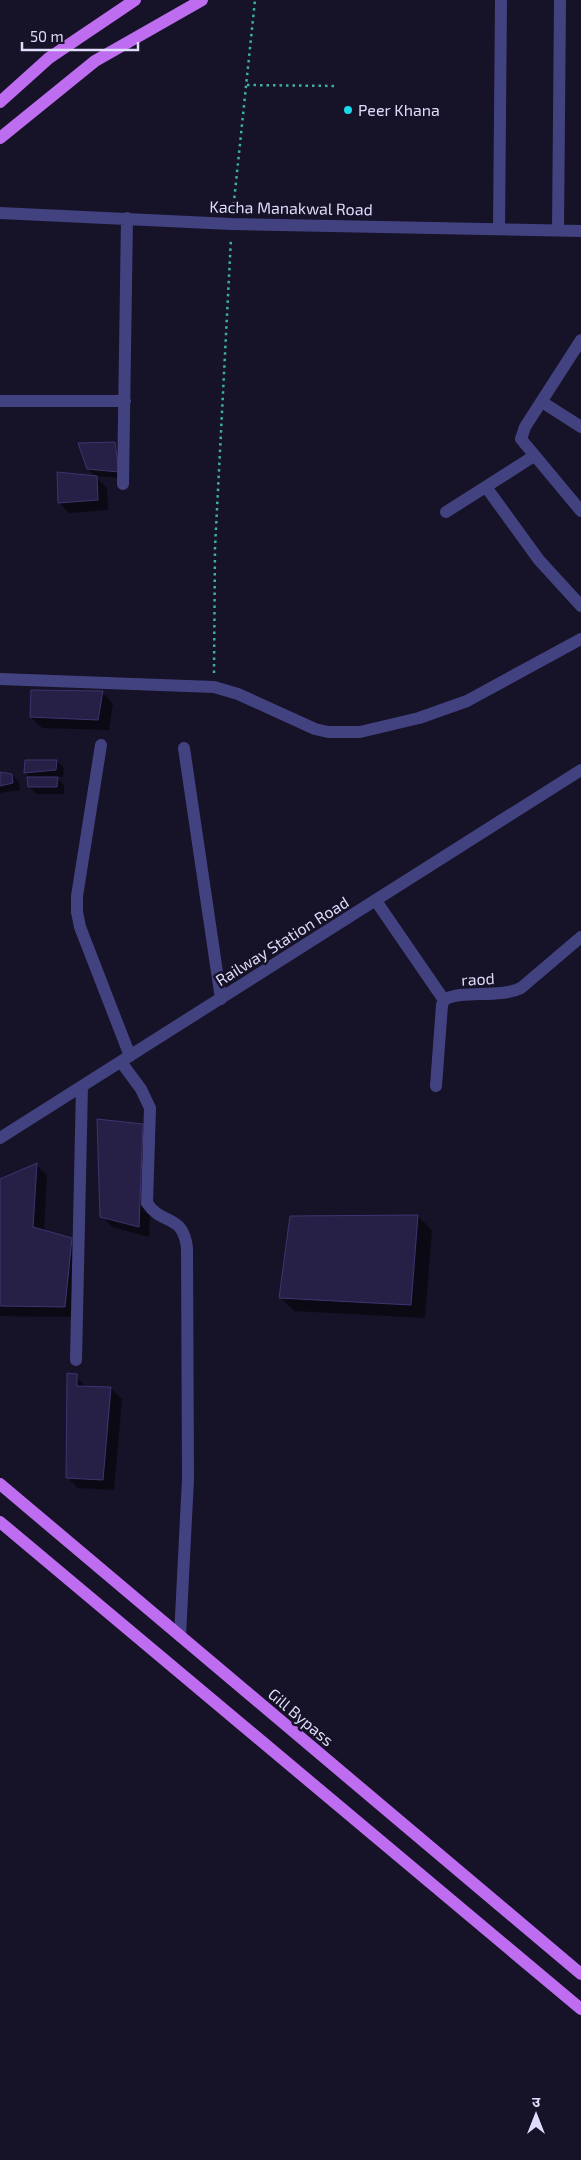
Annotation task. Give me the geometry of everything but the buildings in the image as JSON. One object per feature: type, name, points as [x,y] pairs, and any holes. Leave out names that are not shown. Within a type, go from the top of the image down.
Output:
[{"type":"main road","points":[[0,102],[49,58],[135,0]]},
{"type":"main road","points":[[0,138],[94,61],[202,0]]},
{"type":"main road","name":"Gill Bypass","points":[[0,1484],[581,1974]]},
{"type":"main road","points":[[0,1522],[581,2009]]},
{"type":"street","points":[[499,229],[500,0]]},
{"type":"street","points":[[558,230],[560,1]]},
{"type":"street","name":"Kacha Manakwal Road","points":[[0,213],[231,224],[581,231]]},
{"type":"street","points":[[123,484],[127,218]]},
{"type":"street","points":[[581,340],[522,434],[521,439],[581,511]]},
{"type":"street","points":[[0,401],[125,401]]},
{"type":"street","points":[[542,402],[581,427]]},
{"type":"street","points":[[446,512],[534,456]]},
{"type":"street","points":[[486,487],[539,560],[581,606]]},
{"type":"street","points":[[0,679],[214,686],[238,694],[315,729],[328,732],[360,732],[419,718],[467,702],[581,639]]},
{"type":"street","points":[[101,745],[77,896],[77,912],[80,927],[125,1059],[142,1089],[150,1108],[147,1204],[152,1211],[175,1222],[186,1234],[188,1479],[180,1636]]},
{"type":"street","points":[[184,748],[221,999]]},
{"type":"street","name":"Railway Station Road","points":[[0,1138],[581,770]]},
{"type":"street","points":[[376,901],[444,1000]]},
{"type":"street","name":"raod","points":[[436,1086],[442,1005],[444,1000],[454,996],[505,994],[521,988],[581,936]]},
{"type":"street","points":[[76,1360],[82,1086]]},
{"type":"path","points":[[214,686],[215,548],[231,224],[255,0]]},
{"type":"path","points":[[247,85],[338,86]]},
{"type":"place","name":"Peer Khana","points":[[348,110]]}]
